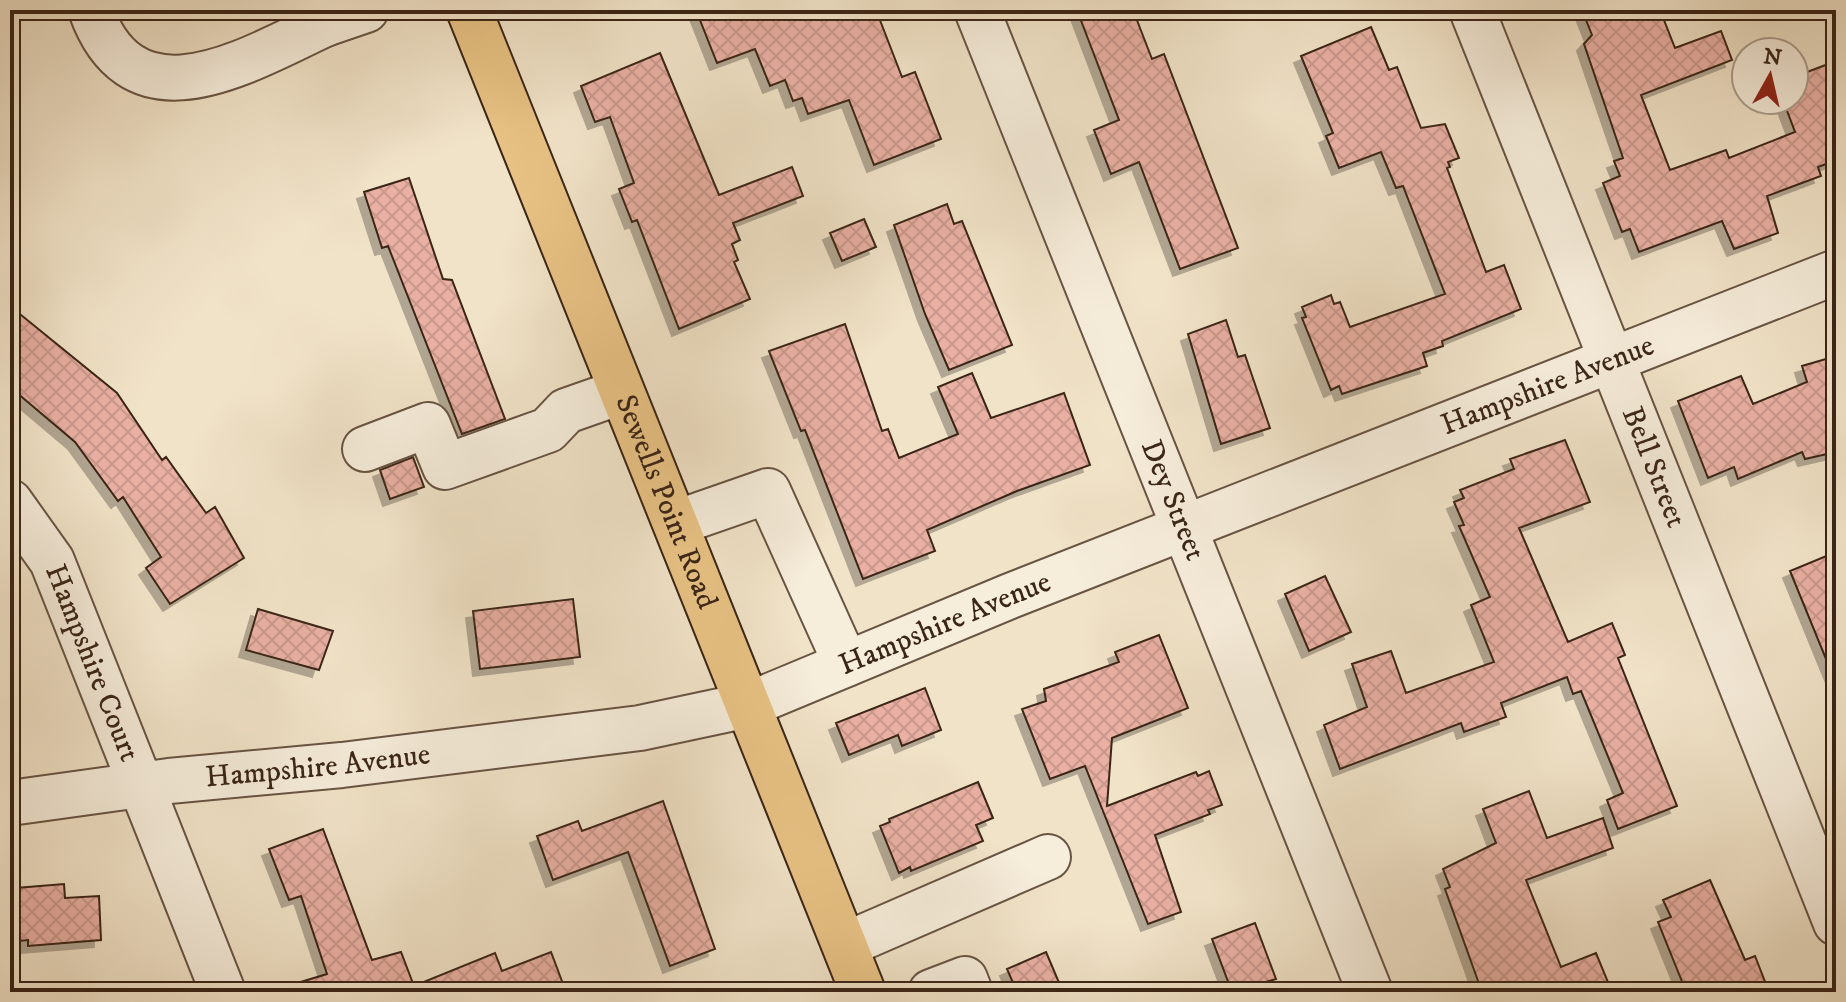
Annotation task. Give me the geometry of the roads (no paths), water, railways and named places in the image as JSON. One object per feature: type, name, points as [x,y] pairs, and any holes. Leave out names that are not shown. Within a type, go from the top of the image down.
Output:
[{"type":"main road","name":"Sewells Point Road","points":[[469,10],[863,992]]},
{"type":"street","points":[[91,10],[99,32],[122,59],[146,73],[178,80],[219,73],[323,17],[366,10]]},
{"type":"street","name":"Dey Street","points":[[977,10],[1370,992]]},
{"type":"street","name":"Bell Street","points":[[1472,10],[1836,923]]},
{"type":"street","name":"Hampshire Avenue","points":[[10,803],[640,728],[748,705],[1836,272]]},
{"type":"street","points":[[365,449],[428,425],[445,467],[548,430],[566,411],[620,392]]},
{"type":"street","points":[[676,523],[768,491],[846,664]]},
{"type":"street","name":"Hampshire Court","points":[[10,502],[52,561],[223,992]]},
{"type":"street","points":[[845,945],[1048,857]]},
{"type":"street","points":[[931,992],[965,979],[970,992]]}]
